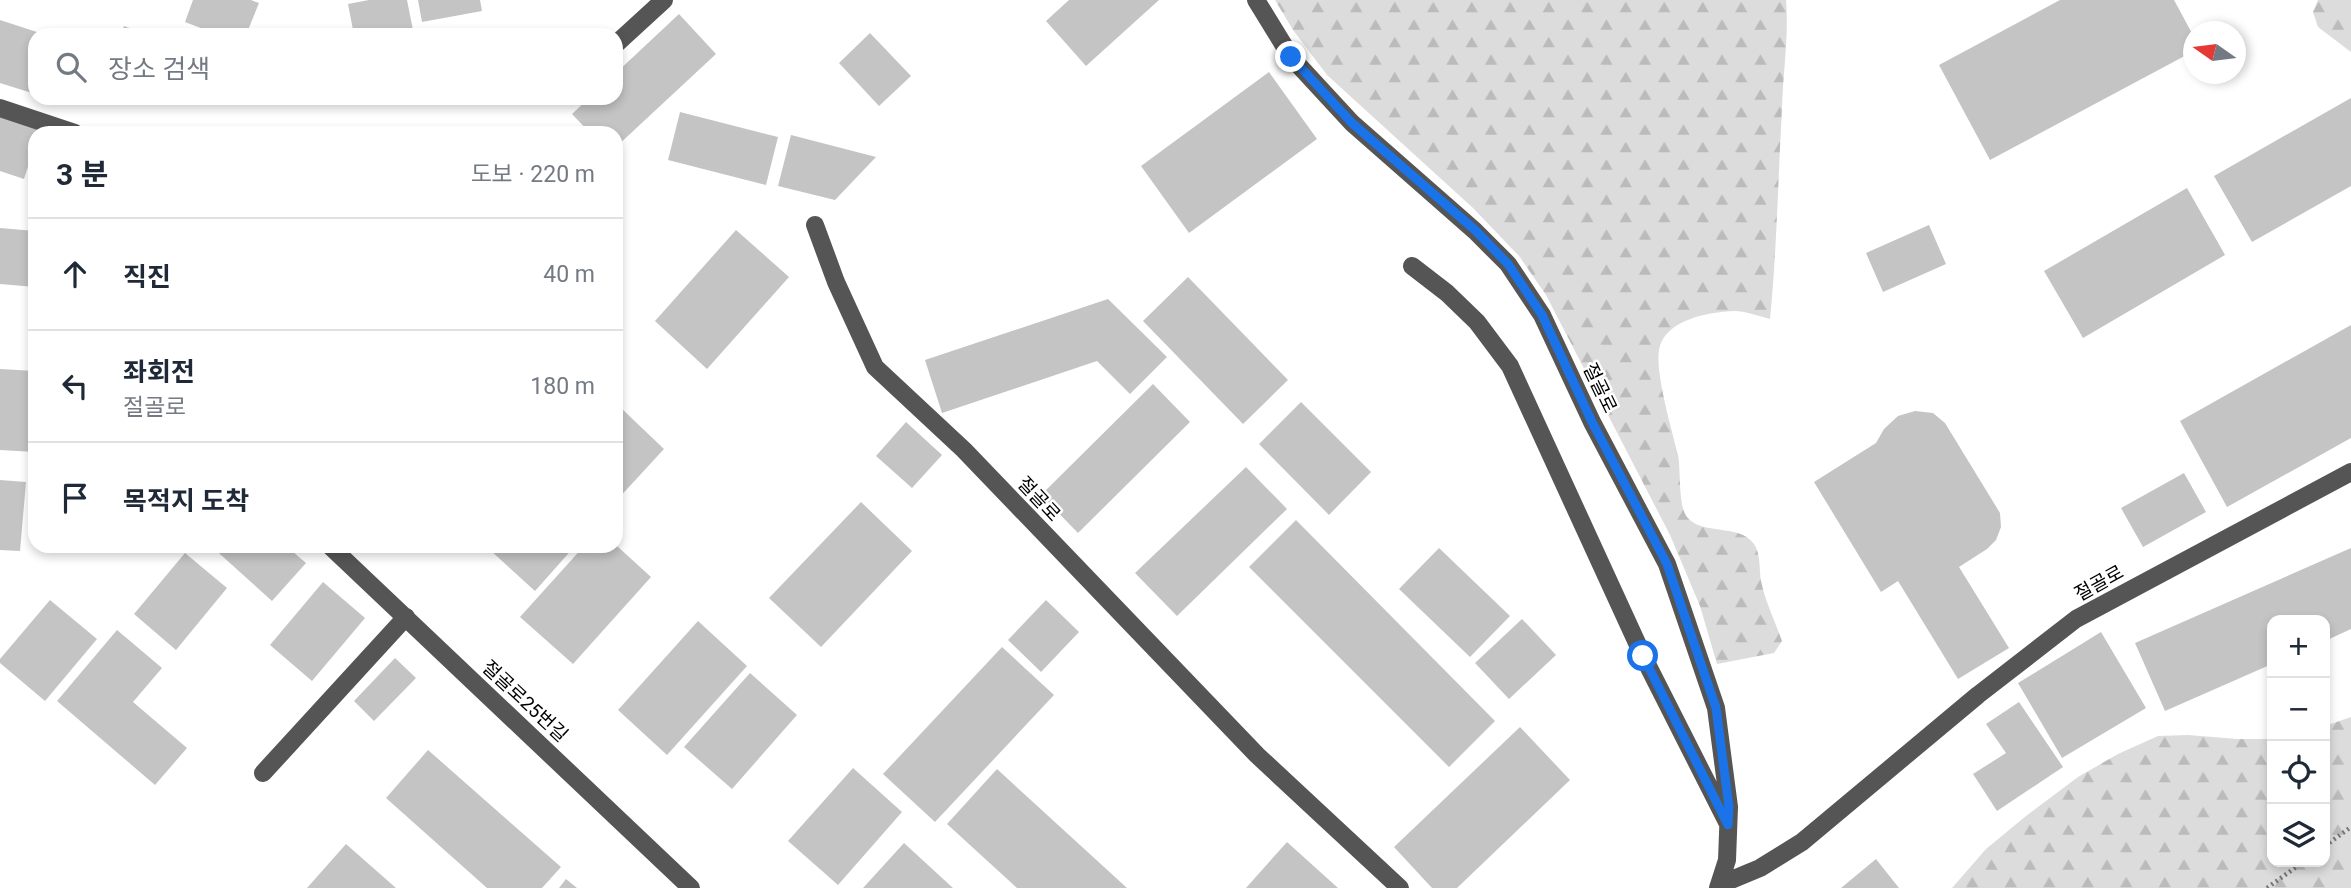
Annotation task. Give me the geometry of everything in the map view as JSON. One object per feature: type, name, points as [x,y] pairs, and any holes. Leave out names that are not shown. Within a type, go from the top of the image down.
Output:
[{"type":"street","points":[[623,38],[664,0]]},
{"type":"street","name":"절골로","points":[[1256,0],[1291,57],[1352,123],[1475,230],[1508,264],[1542,315],[1592,422],[1667,564],[1716,708],[1729,807],[1727,860],[1719,887]]},
{"type":"street","points":[[0,108],[54,126]]},
{"type":"street","name":"절골로","points":[[815,225],[836,282],[875,367],[964,450],[1257,755],[1400,888]]},
{"type":"street","points":[[1412,266],[1447,293],[1477,322],[1510,366],[1643,656],[1728,825]]},
{"type":"street","name":"절골로","points":[[1719,887],[1760,868],[1802,842],[1978,695],[2076,619],[2351,472]]},
{"type":"street","name":"절골로25번길","points":[[337,553],[691,888]]},
{"type":"street","points":[[263,773],[405,617]]},
{"type":"path","points":[[2330,842],[2351,827]]},
{"type":"path","points":[[2267,888],[2296,867]]},
{"type":"green space","points":[[1275,0],[1786,0],[1770,319],[1734,311],[1712,313],[1689,320],[1669,331],[1659,350],[1658,360],[1678,455],[1684,512],[1694,523],[1739,534],[1754,544],[1759,557],[1763,588],[1782,641],[1774,653],[1717,664],[1700,606],[1670,535],[1546,295],[1519,256],[1473,208],[1327,75],[1293,30]]},
{"type":"green space","points":[[2318,0],[2351,0],[2351,52],[2318,27],[2313,12]]},
{"type":"green space","points":[[2351,717],[2351,888],[1952,888],[1986,849],[2078,777],[2118,754],[2158,736],[2267,739],[2267,867],[2330,867],[2330,724]]},
{"type":"building","points":[[193,0],[251,0],[259,3],[249,28],[201,28],[185,22]]},
{"type":"building","points":[[369,0],[407,0],[413,28],[353,28],[348,4]]},
{"type":"building","points":[[418,0],[480,0],[482,11],[422,22]]},
{"type":"building","points":[[1069,0],[1159,0],[1086,66],[1046,21]]},
{"type":"building","points":[[2060,0],[2174,0],[2185,21],[2183,21],[2183,57],[1990,160],[1939,65]]},
{"type":"building","points":[[679,14],[716,54],[623,140],[623,126],[583,126],[572,114],[582,105],[623,105],[623,66]]},
{"type":"building","points":[[0,20],[28,29],[28,92],[0,83]]},
{"type":"building","points":[[870,33],[911,76],[879,106],[839,63]]},
{"type":"building","points":[[1269,72],[1317,139],[1189,233],[1141,166]]},
{"type":"building","points":[[2351,98],[2351,186],[2252,242],[2214,176]]},
{"type":"building","points":[[680,112],[778,137],[766,185],[668,160]]},
{"type":"building","points":[[0,117],[28,126],[28,167],[24,179],[0,171]]},
{"type":"building","points":[[791,135],[876,157],[835,200],[778,186]]},
{"type":"building","points":[[2187,188],[2225,255],[2083,338],[2044,271]]},
{"type":"building","points":[[1929,225],[1946,264],[1883,292],[1866,253]]},
{"type":"building","points":[[0,228],[28,230],[28,286],[0,284]]},
{"type":"building","points":[[736,230],[789,277],[707,369],[655,321]]},
{"type":"building","points":[[1188,277],[1288,380],[1243,424],[1143,321]]},
{"type":"building","points":[[1108,299],[1167,357],[1130,394],[1097,361],[942,413],[925,360]]},
{"type":"building","points":[[2351,325],[2351,438],[2227,507],[2180,421]]},
{"type":"building","points":[[0,369],[28,371],[28,452],[0,450]]},
{"type":"building","points":[[1153,384],[1190,422],[1078,533],[1041,495]]},
{"type":"building","points":[[1301,402],[1371,472],[1329,515],[1259,444]]},
{"type":"building","points":[[623,410],[664,449],[623,493]]},
{"type":"building","points":[[1915,411],[1933,413],[1945,423],[2000,513],[2001,527],[1996,540],[1959,567],[2009,648],[1958,679],[1898,581],[1881,592],[1814,482],[1876,443],[1884,429],[1898,416]]},
{"type":"building","points":[[906,422],[942,455],[912,488],[876,456]]},
{"type":"building","points":[[1246,467],[1287,509],[1177,616],[1135,573]]},
{"type":"building","points":[[2184,473],[2206,512],[2143,547],[2121,508]]},
{"type":"building","points":[[0,480],[26,482],[20,551],[0,550]]},
{"type":"building","points":[[861,502],[912,551],[821,647],[769,598]]},
{"type":"building","points":[[1296,520],[1495,721],[1449,767],[1249,567]]},
{"type":"building","points":[[1439,548],[1510,616],[1470,657],[1399,589]]},
{"type":"building","points":[[2351,548],[2351,629],[2330,639],[2330,615],[2267,615],[2267,666],[2165,711],[2135,643]]},
{"type":"building","points":[[623,551],[651,577],[573,664],[520,617],[578,553]]},
{"type":"building","points":[[185,553],[227,588],[176,650],[134,614]]},
{"type":"building","points":[[219,553],[294,553],[306,563],[272,601]]},
{"type":"building","points":[[493,553],[569,553],[535,591]]},
{"type":"building","points":[[323,582],[365,618],[312,681],[270,645]]},
{"type":"building","points":[[50,600],[97,639],[45,701],[0,663],[0,659]]},
{"type":"building","points":[[1046,600],[1079,632],[1041,672],[1008,640]]},
{"type":"building","points":[[1522,619],[1556,655],[1509,699],[1475,663]]},
{"type":"building","points":[[698,621],[747,666],[667,755],[618,710]]},
{"type":"building","points":[[117,630],[162,668],[133,702],[187,748],[155,785],[57,701]]},
{"type":"building","points":[[2101,632],[2146,708],[2062,758],[2018,683]]},
{"type":"building","points":[[1002,647],[1054,695],[935,822],[883,774]]},
{"type":"building","points":[[395,658],[416,678],[374,721],[354,701]]},
{"type":"building","points":[[750,673],[797,715],[732,789],[684,747]]},
{"type":"building","points":[[2019,702],[2063,767],[1997,811],[1973,774],[2006,753],[1986,724]]},
{"type":"building","points":[[1520,727],[1570,780],[1457,888],[1432,888],[1394,847]]},
{"type":"building","points":[[428,750],[561,867],[542,888],[487,888],[386,798]]},
{"type":"building","points":[[853,768],[902,812],[838,885],[788,841]]},
{"type":"building","points":[[997,769],[1127,888],[1017,888],[947,824]]},
{"type":"building","points":[[1287,842],[1338,888],[1246,888]]},
{"type":"building","points":[[904,843],[953,888],[863,888]]},
{"type":"building","points":[[346,844],[396,888],[307,888]]},
{"type":"building","points":[[1876,859],[1899,888],[1841,888]]},
{"type":"building","points":[[566,879],[577,888],[559,888]]},
{"type":"route","points":[[1291,57],[1352,123],[1475,230],[1508,264],[1542,315],[1592,422],[1667,564],[1716,708],[1729,807],[1728,825],[1643,656]]}]
